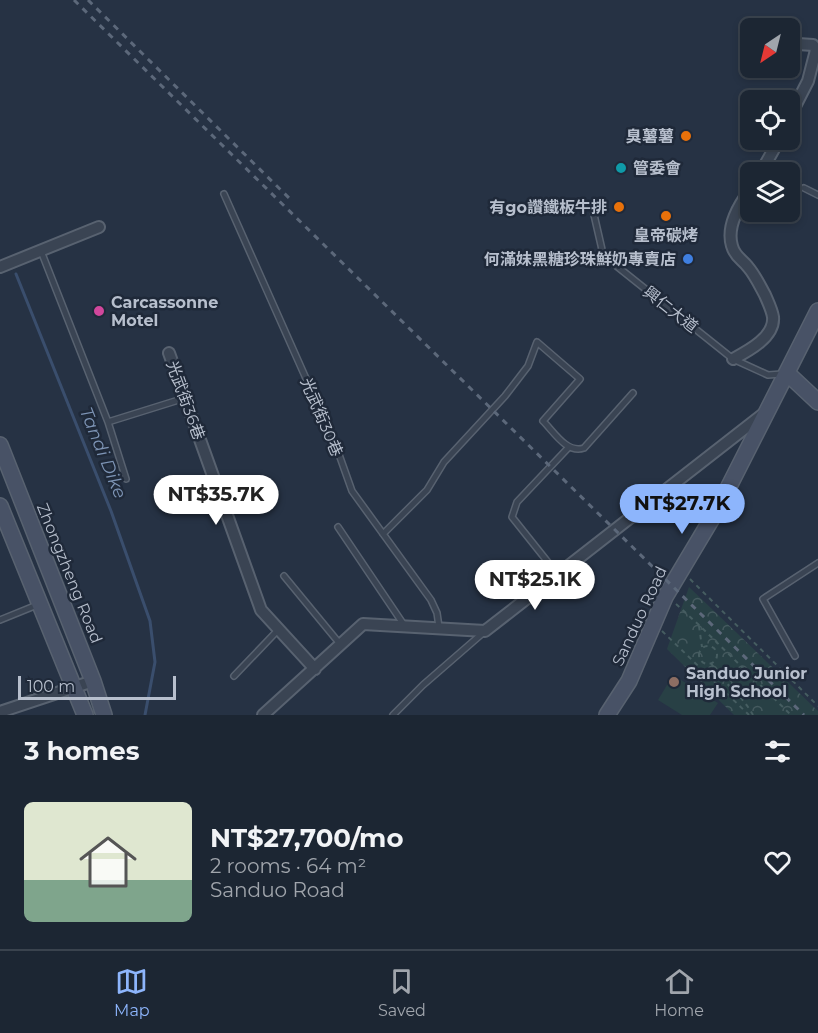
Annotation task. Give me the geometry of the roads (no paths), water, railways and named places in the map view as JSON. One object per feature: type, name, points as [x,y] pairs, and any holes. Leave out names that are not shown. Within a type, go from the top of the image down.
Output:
[{"type":"main road","name":"Sanduo Road","points":[[607,715],[629,681],[665,597],[717,510],[818,311]]},
{"type":"main road","points":[[787,373],[818,402]]},
{"type":"main road","name":"Zhongzheng Road","points":[[0,445],[93,681],[104,715]]},
{"type":"main road","points":[[0,506],[84,715]]},
{"type":"street","points":[[800,44],[813,45],[816,50],[808,81],[800,97]]},
{"type":"street","points":[[733,359],[767,335],[772,328],[773,317],[760,285],[747,266],[738,258],[732,246],[730,237],[740,203]]},
{"type":"street","points":[[0,267],[99,227]]},
{"type":"street","name":"光武街36巷","points":[[169,352],[261,610],[315,669]]},
{"type":"street","points":[[263,715],[363,624],[485,631],[559,576],[768,411]]},
{"type":"street","points":[[0,712],[93,681]]},
{"type":"lane","points":[[804,188],[818,195]]},
{"type":"lane","name":"光武街30巷","points":[[224,194],[336,446],[352,491],[431,600],[437,613],[439,627]]},
{"type":"lane","name":"興仁大道","points":[[592,206],[603,254],[609,260],[733,359],[773,376],[787,373]]},
{"type":"lane","points":[[41,251],[108,422],[126,479]]},
{"type":"lane","points":[[383,534],[426,490],[444,462],[505,396],[528,366],[537,342],[580,379],[543,421],[569,447],[577,450],[584,448],[633,393]]},
{"type":"lane","points":[[108,422],[185,398]]},
{"type":"lane","points":[[559,576],[512,517],[517,502],[569,447]]},
{"type":"lane","points":[[338,528],[404,625]]},
{"type":"lane","points":[[795,656],[763,599],[818,563]]},
{"type":"lane","points":[[284,576],[341,645]]},
{"type":"lane","points":[[0,621],[34,608],[38,604]]},
{"type":"lane","points":[[234,676],[279,629]]},
{"type":"lane","points":[[393,715],[423,685],[485,631]]},
{"type":"waterway","name":"Tandi Dike","points":[[16,274],[111,511],[150,621],[155,662],[145,715]]},
{"type":"railway","points":[[74,0],[804,715]]},
{"type":"railway","points":[[88,0],[289,198]]},
{"type":"place","name":"臭薯薯","points":[[686,136]]},
{"type":"place","name":"管委會","points":[[621,168]]},
{"type":"place","name":"有go讚鐵板牛排","points":[[619,207]]},
{"type":"place","name":"皇帝碳烤","points":[[666,216]]},
{"type":"place","name":"何滿妹黑糖珍珠鮮奶專賣店","points":[[688,259]]},
{"type":"place","name":"Carcassonne Motel","points":[[99,311]]},
{"type":"place","name":"Sanduo Junior High School","points":[[674,682]]}]
